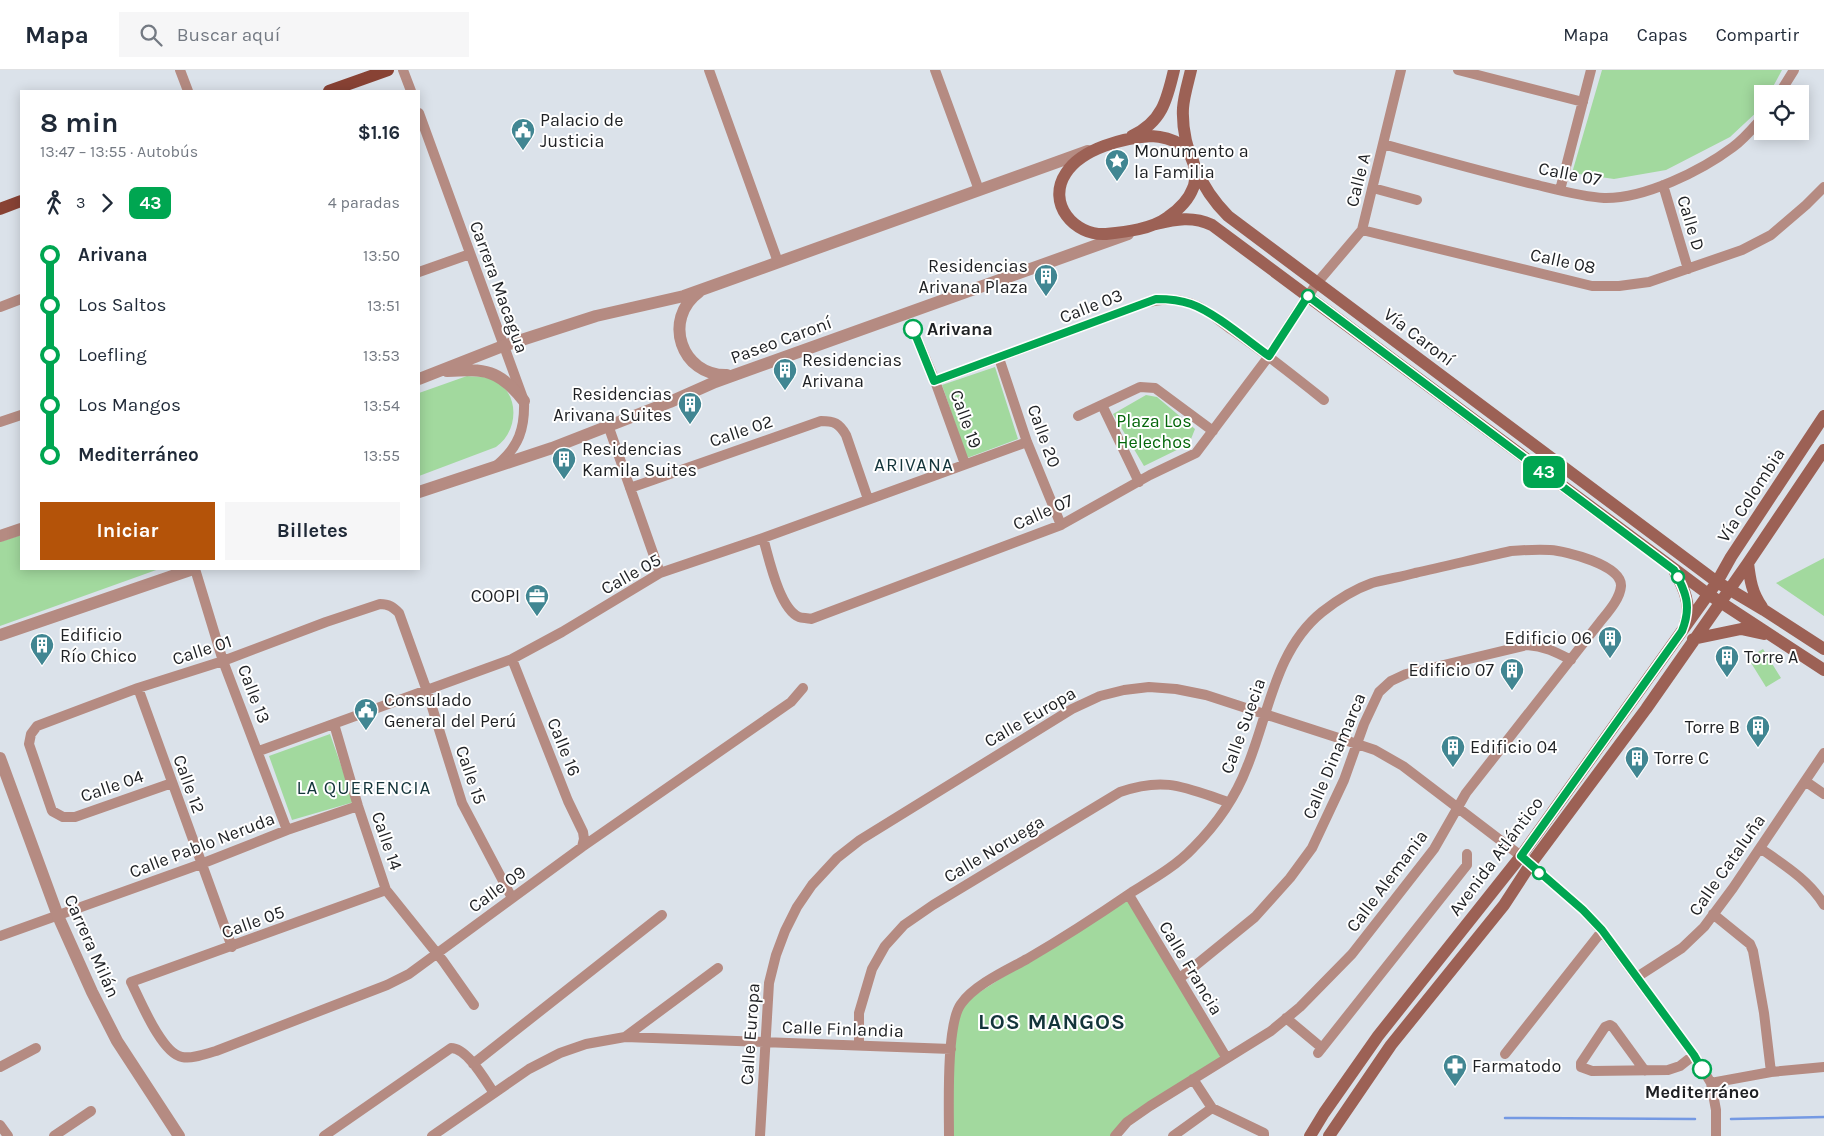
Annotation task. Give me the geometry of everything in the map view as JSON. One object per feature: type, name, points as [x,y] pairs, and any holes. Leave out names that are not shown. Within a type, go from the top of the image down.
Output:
[{"type":"main road","points":[[332,90],[388,70]]},
{"type":"main road","points":[[1113,142],[1141,132],[1160,114],[1167,99],[1174,70]]},
{"type":"main road","name":"Vía Caroní","points":[[1190,70],[1184,98],[1183,122],[1187,144],[1205,188],[1224,212],[1717,582],[1824,649]]},
{"type":"main road","name":"Paseo Caroní","points":[[1161,136],[1177,142],[1189,152],[1192,158],[1195,181],[1191,193],[1176,211],[1156,224],[1115,233],[1091,233],[1073,224],[1063,210],[1060,195],[1066,172],[1084,157],[1113,142],[1161,136]]},
{"type":"main road","points":[[0,209],[20,202]]},
{"type":"main road","name":"Vía Caroní","points":[[1156,224],[1181,219],[1204,221],[1220,231],[1674,570],[1779,639]]},
{"type":"main road","name":"Vía Colombia","points":[[1708,594],[1824,416]]},
{"type":"main road","name":"Vía Colombia","points":[[1720,602],[1824,450]]},
{"type":"main road","points":[[1699,568],[1714,569],[1724,565],[1731,557]]},
{"type":"main road","points":[[1748,563],[1750,583],[1756,598],[1764,610]]},
{"type":"main road","points":[[1674,570],[1687,599],[1688,618],[1682,631]]},
{"type":"main road","name":"Avenida Atlántico","points":[[1330,1136],[1391,1046],[1504,904],[1525,860],[1708,594]]},
{"type":"main road","name":"Avenida Atlántico","points":[[1310,1136],[1324,1112],[1378,1036],[1525,860],[1646,709],[1720,602]]},
{"type":"main road","points":[[1693,639],[1741,629],[1758,632],[1779,639],[1824,670]]},
{"type":"street","points":[[180,70],[188,90]]},
{"type":"street","points":[[403,70],[411,90]]},
{"type":"street","points":[[709,70],[778,262]]},
{"type":"street","points":[[935,70],[978,190]]},
{"type":"street","name":"Calle A","points":[[1308,296],[1362,230],[1401,70]]},
{"type":"street","points":[[1458,70],[1583,102]]},
{"type":"street","points":[[1560,190],[1591,70]]},
{"type":"street","points":[[1785,85],[1794,70]]},
{"type":"street","name":"Carrera Macagua","points":[[420,116],[524,400],[523,424],[516,446],[508,456],[494,467]]},
{"type":"street","name":"Calle 07","points":[[1383,144],[1476,170],[1560,190],[1604,198],[1635,193],[1663,185],[1701,168],[1734,146],[1754,126]]},
{"type":"street","name":"Paseo Caroní","points":[[420,378],[503,346],[615,310],[662,301],[707,287],[1113,142]]},
{"type":"street","name":"Calle D","points":[[1663,185],[1688,270]]},
{"type":"street","name":"Calle 08","points":[[1362,230],[1592,286],[1619,286],[1649,282],[1742,250],[1771,235],[1824,187]]},
{"type":"street","points":[[1373,188],[1417,200]]},
{"type":"street","name":"Paseo Caroní","points":[[420,492],[552,448],[670,402],[698,388],[1156,224]]},
{"type":"street","points":[[420,272],[470,254]]},
{"type":"street","points":[[707,287],[691,298],[682,312],[679,329],[682,347],[692,361],[707,372],[735,375]]},
{"type":"street","name":"Calle 07","points":[[763,538],[782,598],[790,611],[799,617],[811,619],[1061,525],[1196,453],[1269,356],[1308,296]]},
{"type":"street","points":[[0,306],[20,299]]},
{"type":"street","name":"Calle 03","points":[[934,381],[1156,299],[1172,299],[1192,304],[1209,313],[1269,356],[1324,400]]},
{"type":"street","name":"Calle 19","points":[[913,329],[965,464]]},
{"type":"street","name":"Calle 20","points":[[999,358],[1027,442],[1061,525]]},
{"type":"street","points":[[436,372],[469,370],[495,374],[513,387],[524,400]]},
{"type":"street","points":[[1078,416],[1140,387],[1155,388],[1213,431]]},
{"type":"street","points":[[1102,405],[1139,482]]},
{"type":"street","points":[[0,422],[20,415]]},
{"type":"street","name":"Calle 02","points":[[630,488],[821,420],[835,422],[841,426],[846,435],[868,499]]},
{"type":"street","points":[[608,425],[660,573]]},
{"type":"street","name":"Calle 05","points":[[259,751],[512,659],[562,632],[660,573],[763,538],[1027,442]]},
{"type":"street","points":[[0,536],[20,529]]},
{"type":"street","name":"Calle Suecia","points":[[949,1136],[951,1049],[955,1018],[960,1005],[969,994],[985,983],[1077,929],[1171,867],[1193,848],[1213,825],[1236,791],[1248,766],[1264,713],[1284,660],[1306,626],[1322,612],[1345,597],[1371,584],[1511,551],[1532,549],[1564,552],[1601,564],[1619,576],[1621,584]]},
{"type":"street","points":[[0,635],[191,570]]},
{"type":"street","name":"Calle 13","points":[[194,570],[223,661],[259,751],[287,830]]},
{"type":"street","name":"Calle Alemania","points":[[1115,1136],[1127,1122],[1150,1106],[1271,1030],[1300,1007],[1352,954],[1434,849],[1466,793],[1571,660],[1619,595],[1621,584]]},
{"type":"street","name":"Calle 01","points":[[63,817],[52,811],[29,744],[31,734],[37,726],[138,688],[223,661],[326,622],[380,604],[388,604]]},
{"type":"street","name":"Calle 15","points":[[388,604],[399,613],[427,691],[462,802],[512,898]]},
{"type":"street","name":"Calle Dinamarca","points":[[1180,978],[1255,917],[1290,878],[1312,848],[1344,780],[1356,744],[1379,692],[1391,682],[1406,674],[1527,645],[1553,650],[1571,660]]},
{"type":"street","name":"Calle 16","points":[[512,659],[582,832],[584,839],[582,847]]},
{"type":"street","name":"Calle Europa","points":[[760,1136],[769,983],[776,955],[785,931],[797,907],[812,885],[837,858],[860,840],[1072,709],[1100,696],[1124,690],[1149,687],[1206,694],[1375,750],[1403,766],[1525,860],[1583,910],[1602,930],[1694,1055],[1710,1083],[1716,1110],[1716,1136]]},
{"type":"street","name":"Calle 12","points":[[138,688],[232,947]]},
{"type":"street","name":"Calle 09","points":[[179,1057],[191,1058],[216,1051],[360,996],[409,974],[582,847],[791,702],[803,688]]},
{"type":"street","name":"Calle 14","points":[[334,724],[358,806],[386,890],[437,954],[474,1005]]},
{"type":"street","name":"Calle Cataluña","points":[[1637,977],[1682,948],[1704,927],[1824,753]]},
{"type":"street","name":"Carrera Milán","points":[[0,758],[58,916],[117,1041],[179,1136]]},
{"type":"street","points":[[1805,781],[1824,794]]},
{"type":"street","name":"Calle 04","points":[[63,817],[75,817],[172,783]]},
{"type":"street","name":"Calle Noruega","points":[[859,1046],[859,1013],[872,968],[885,946],[904,925],[933,904],[1120,792],[1140,785],[1159,783],[1180,786],[1228,802]]},
{"type":"street","name":"Calle Pablo Neruda","points":[[58,916],[202,864],[287,830],[358,806]]},
{"type":"street","points":[[1760,848],[1804,880],[1817,893],[1824,905]]},
{"type":"street","points":[[1286,1018],[1320,1050],[1467,865],[1467,854]]},
{"type":"street","name":"Calle 05","points":[[179,1057],[167,1049],[130,982],[232,947],[386,890]]},
{"type":"street","name":"Calle Francia","points":[[1128,895],[1180,978],[1226,1057]]},
{"type":"street","points":[[1714,914],[1750,944],[1753,951],[1764,1013],[1771,1072]]},
{"type":"street","points":[[0,936],[58,916]]},
{"type":"street","points":[[472,1064],[662,916]]},
{"type":"street","points":[[1505,1054],[1602,930]]},
{"type":"street","points":[[625,1037],[718,968]]},
{"type":"street","points":[[1645,1071],[1610,1025],[1605,1027],[1581,1063],[1581,1067],[1592,1071],[1645,1071],[1668,1070],[1680,1066],[1694,1055]]},
{"type":"street","name":"Calle Finlandia","points":[[432,1136],[529,1069],[560,1053],[586,1044],[625,1037],[951,1049]]},
{"type":"street","points":[[0,1068],[36,1048]]},
{"type":"street","points":[[324,1136],[447,1050],[456,1048],[460,1050],[494,1093]]},
{"type":"street","points":[[1710,1083],[1771,1072],[1824,1067]]},
{"type":"street","points":[[1193,1079],[1212,1108],[1264,1133],[1264,1136]]},
{"type":"street","points":[[1173,1136],[1212,1108]]},
{"type":"street","points":[[54,1136],[91,1111]]},
{"type":"street","points":[[0,1125],[8,1136]]},
{"type":"green space","points":[[1602,70],[1782,70],[1774,85],[1754,85],[1754,115],[1730,137],[1666,170],[1614,179],[1572,173]]},
{"type":"green space","points":[[995,367],[1018,439],[967,458],[942,385]]},
{"type":"green space","points":[[467,376],[491,379],[501,384],[512,401],[513,421],[504,440],[496,447],[420,476],[420,393]]},
{"type":"green space","name":"Plaza Los Helechos","points":[[1146,395],[1157,397],[1195,429],[1189,444],[1144,466],[1113,414]]},
{"type":"green space","points":[[20,535],[20,570],[156,570],[0,626],[0,542]]},
{"type":"green space","points":[[1824,558],[1824,616],[1776,583]]},
{"type":"green space","points":[[1763,649],[1781,678],[1766,687],[1748,658]]},
{"type":"green space","points":[[330,734],[354,802],[292,820],[269,756]]},
{"type":"green space","points":[[1129,895],[1226,1057],[1115,1136],[949,1136],[951,1049],[960,1005]]},
{"type":"waterway","points":[[1731,1119],[1824,1117]]},
{"type":"waterway","points":[[1505,1118],[1695,1119]]},
{"type":"bus line","name":"43","points":[[913,329],[934,381],[1156,299],[1172,299],[1192,304],[1209,313],[1269,356],[1308,296],[1674,570],[1687,599],[1688,618],[1682,631],[1521,856],[1583,910],[1602,930],[1694,1055],[1702,1069]]},
{"type":"place","name":"Palacio de Justicia","points":[[523,151]]},
{"type":"place","name":"Monumento a la Familia","points":[[1117,182]]},
{"type":"place","name":"Residencias Arivana Plaza","points":[[1046,297]]},
{"type":"place","name":"Arivana","points":[[913,329]]},
{"type":"place","name":"Residencias Arivana","points":[[785,391]]},
{"type":"place","name":"Residencias Arivana Suites","points":[[690,425]]},
{"type":"place","name":"Residencias Kamila Suites","points":[[564,480]]},
{"type":"place","name":"COOPI","points":[[537,617]]},
{"type":"place","name":"Edificio 06","points":[[1610,659]]},
{"type":"place","name":"Edificio Río Chico","points":[[42,666]]},
{"type":"place","name":"Torre A","points":[[1727,678]]},
{"type":"place","name":"Edificio 07","points":[[1512,691]]},
{"type":"place","name":"Consulado General del Perú","points":[[366,731]]},
{"type":"place","name":"Torre B","points":[[1758,748]]},
{"type":"place","name":"Edificio 04","points":[[1453,768]]},
{"type":"place","name":"Torre C","points":[[1637,779]]},
{"type":"place","name":"Mediterráneo","points":[[1702,1069]]},
{"type":"place","name":"Farmatodo","points":[[1455,1087]]},
{"type":"district","name":"ARIVANA","points":[[914,465]]},
{"type":"district","name":"LA QUERENCIA","points":[[364,788]]},
{"type":"district","name":"LOS MANGOS","points":[[1052,1022]]}]
